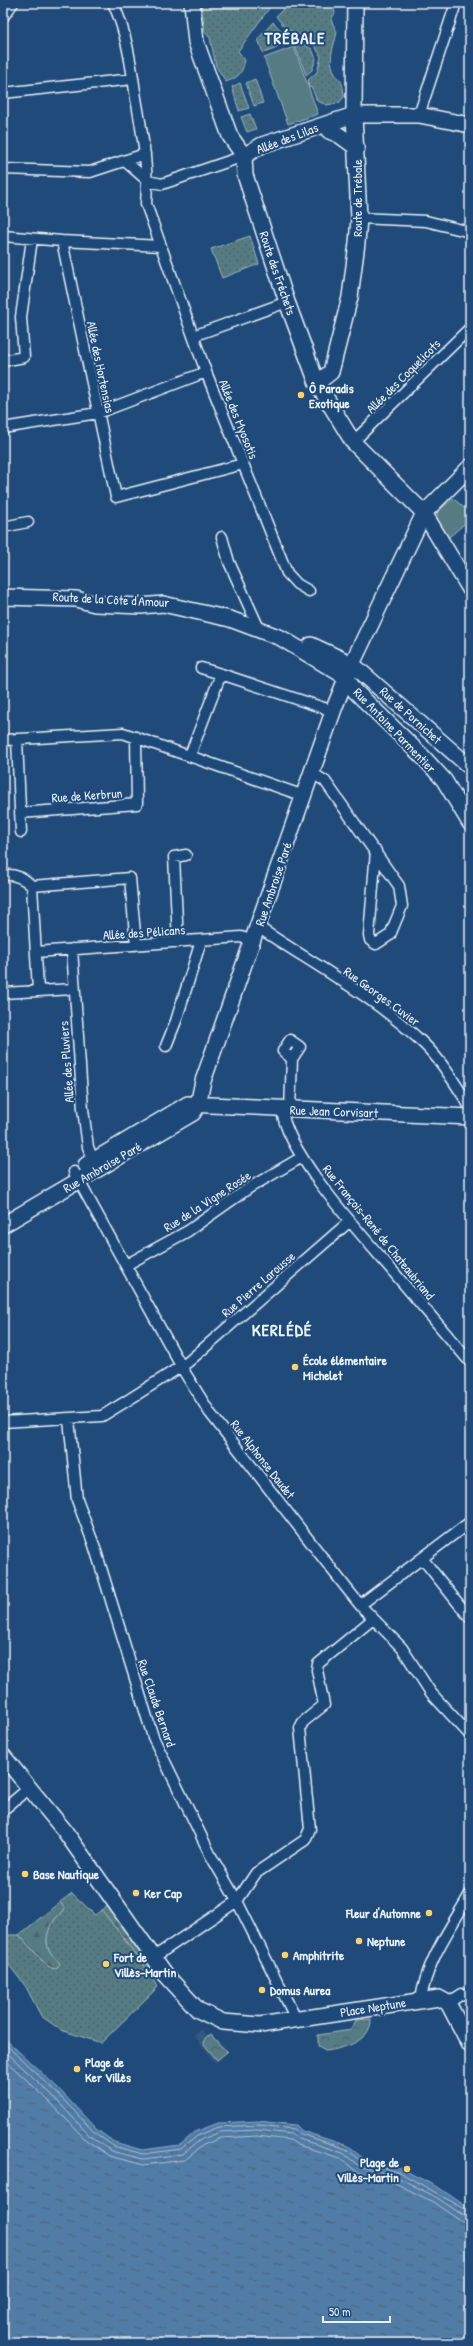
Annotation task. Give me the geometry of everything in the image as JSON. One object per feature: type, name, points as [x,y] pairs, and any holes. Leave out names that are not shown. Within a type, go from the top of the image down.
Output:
[{"type":"street","points":[[3,18],[13,3]]},
{"type":"street","name":"Allée des Myosotis","points":[[113,3],[120,19],[133,79],[148,181],[146,204],[206,372],[287,572],[297,584],[309,591]]},
{"type":"street","points":[[125,161],[148,181],[162,184],[244,156],[230,136],[196,42],[192,3]]},
{"type":"street","name":"Route de Trébale","points":[[317,383],[331,372],[350,296],[359,218],[357,148],[354,115],[355,3]]},
{"type":"street","points":[[419,115],[456,3]]},
{"type":"street","points":[[3,93],[133,79]]},
{"type":"street","name":"Allée des Lilas","points":[[244,156],[265,155],[340,127],[354,115]]},
{"type":"street","name":"Allée des Lilas","points":[[244,156],[262,145],[354,115],[419,115],[470,125]]},
{"type":"street","points":[[329,131],[340,135],[357,148]]},
{"type":"street","points":[[3,169],[90,172],[145,154]]},
{"type":"street","name":"Route des Fréchets","points":[[244,156],[244,175],[287,302],[317,383],[353,442],[424,513],[470,589]]},
{"type":"street","points":[[359,218],[426,221],[470,232]]},
{"type":"street","points":[[3,236],[62,241],[161,246]]},
{"type":"street","points":[[3,361],[24,357],[21,317],[32,239]]},
{"type":"street","name":"Allée des Hortensias","points":[[62,241],[116,497],[243,464]]},
{"type":"street","points":[[193,336],[287,302]]},
{"type":"street","name":"Allée des Coquelicots","points":[[353,442],[470,328]]},
{"type":"street","points":[[3,428],[98,414],[206,372]]},
{"type":"street","name":"Rue Ambroise Paré","points":[[3,1214],[95,1165],[188,1104],[198,1105],[204,1081],[333,711],[349,671],[424,513],[470,467]]},
{"type":"street","points":[[3,527],[28,522]]},
{"type":"street","points":[[222,537],[229,562],[257,624]]},
{"type":"street","name":"Route de la Côte d'Amour","points":[[3,594],[166,601],[204,608],[294,637],[349,671]]},
{"type":"street","name":"Route de la Côte d'Amour","points":[[3,597],[76,599],[95,604],[134,606],[163,604],[230,619],[281,638],[304,651]]},
{"type":"street","name":"Rue Antoine Parmentier","points":[[304,651],[349,671],[355,691],[407,739],[439,775],[470,823]]},
{"type":"street","points":[[201,668],[333,711]]},
{"type":"street","name":"Rue de Pornichet","points":[[349,671],[470,767]]},
{"type":"street","points":[[190,755],[221,674]]},
{"type":"street","points":[[3,740],[123,733],[190,755],[304,796]]},
{"type":"street","name":"Rue de Kerbrun","points":[[20,813],[137,804],[136,737]]},
{"type":"street","points":[[17,739],[21,832]]},
{"type":"street","points":[[312,773],[325,781],[376,851],[399,886],[402,906],[390,935],[376,944],[370,940],[369,935],[376,851]]},
{"type":"street","points":[[178,942],[174,857],[186,855]]},
{"type":"street","points":[[3,875],[26,879],[32,886],[38,990]]},
{"type":"street","points":[[32,886],[130,878],[136,945]]},
{"type":"street","name":"Allée des Pélicans","points":[[36,952],[201,941],[256,934]]},
{"type":"street","name":"Rue Georges Cuvier","points":[[256,934],[381,1009],[424,1044],[448,1072],[470,1107]]},
{"type":"street","points":[[166,1046],[176,1021],[201,941]]},
{"type":"street","name":"Allée des Pluviers","points":[[72,949],[83,1109],[88,1147],[95,1165]]},
{"type":"street","points":[[3,993],[74,989]]},
{"type":"street","name":"Rue François-René de Chateaubriand","points":[[292,1059],[284,1124],[302,1157],[350,1221],[470,1362]]},
{"type":"street","name":"Rue Jean Corvisart","points":[[198,1105],[470,1117]]},
{"type":"street","name":"Rue de la Vigne Rosée","points":[[126,1265],[188,1231],[249,1188],[302,1157]]},
{"type":"street","name":"Rue Ambroise Paré","points":[[3,1225],[76,1176]]},
{"type":"street","name":"Rue Alphonse Daudet","points":[[76,1176],[182,1366],[210,1412],[360,1605],[402,1648],[431,1693],[470,1735]]},
{"type":"street","name":"Rue Pierre Larousse","points":[[3,1422],[102,1416],[182,1366],[350,1221]]},
{"type":"street","name":"Rue Claude Bernard","points":[[68,1419],[77,1500],[94,1545],[153,1737],[210,1856],[237,1901],[296,2019]]},
{"type":"street","points":[[360,1605],[470,1522]]},
{"type":"street","points":[[422,1558],[470,1618]]},
{"type":"street","points":[[154,1957],[237,1901],[256,1873],[305,1840],[310,1829],[300,1728],[303,1722],[324,1705],[318,1664],[374,1619]]},
{"type":"street","name":"Place Neptune","points":[[3,1756],[78,1849],[179,1991],[198,2010],[223,2022],[260,2024],[421,2000],[440,1998],[448,2003]]},
{"type":"street","points":[[3,1810],[29,1788]]},
{"type":"street","points":[[421,2000],[424,1981],[432,1962],[470,1894]]},
{"type":"street","points":[[470,1994],[462,1994],[448,2003],[470,2045]]},
{"type":"shaded area","points":[[201,2029],[221,2059],[215,2063],[194,2035]]},
{"type":"green space","points":[[201,3],[273,3],[238,51],[245,60],[243,69],[237,77],[226,82],[216,66],[210,38],[205,32]]},
{"type":"green space","points":[[290,3],[333,3],[335,13],[331,20],[337,32],[331,59],[333,69],[343,85],[344,97],[339,103],[327,105],[317,101],[312,88],[309,87],[308,80],[317,72],[321,57],[311,42],[288,29],[276,16]]},
{"type":"green space","points":[[273,22],[286,36],[275,49],[263,53],[258,39]]},
{"type":"green space","points":[[292,38],[312,49],[316,59],[312,70],[306,75]]},
{"type":"green space","points":[[294,47],[318,114],[288,124],[264,58]]},
{"type":"green space","points":[[255,79],[263,103],[254,106],[246,83]]},
{"type":"green space","points":[[240,83],[249,108],[239,111],[232,87]]},
{"type":"green space","points":[[250,114],[256,129],[247,132],[241,117]]},
{"type":"green space","points":[[250,236],[259,264],[222,278],[211,249]]},
{"type":"green space","points":[[453,498],[470,513],[470,519],[448,538],[437,519],[437,513]]},
{"type":"green space","points":[[72,1893],[95,1915],[102,1910],[153,1977],[158,1987],[101,2043],[61,2030],[41,2016],[26,1987],[9,1965],[4,1935],[19,1935],[49,1968],[60,1963],[49,1951],[47,1945],[48,1933],[53,1922],[65,1909],[60,1902]]},
{"type":"green space","points":[[60,1902],[65,1909],[53,1922],[47,1939],[47,1945],[50,1953],[60,1963],[57,1969],[49,1968],[19,1935]]},
{"type":"green space","points":[[108,1906],[157,1974],[153,1977],[102,1910]]},
{"type":"green space","points":[[371,2019],[370,2027],[367,2033],[356,2042],[341,2048],[327,2051],[318,2046],[318,2035],[351,2030],[356,2020]]},
{"type":"green space","points":[[211,2035],[227,2052],[217,2060],[204,2044],[205,2038]]},
{"type":"water","points":[[3,2037],[58,2088],[96,2129],[114,2142],[142,2150],[180,2145],[195,2132],[218,2123],[258,2121],[296,2125],[302,2131],[348,2146],[363,2158],[400,2168],[441,2189],[470,2209],[470,2343],[3,2343]]},
{"type":"place","name":"Ô Paradis Exotique","points":[[301,395]]},
{"type":"place","name":"École élémentaire Michelet","points":[[295,1367]]},
{"type":"place","name":"Base Nautique","points":[[25,1874]]},
{"type":"place","name":"Ker Cap","points":[[136,1893]]},
{"type":"place","name":"Fleur d'Automne","points":[[429,1913]]},
{"type":"place","name":"Neptune","points":[[359,1941]]},
{"type":"place","name":"Amphitrite","points":[[285,1955]]},
{"type":"place","name":"Fort de Villès-Martin","points":[[106,1964]]},
{"type":"place","name":"Domus Aurea","points":[[262,1990]]},
{"type":"place","name":"Plage de Ker Villès","points":[[77,2069]]},
{"type":"place","name":"Plage de Villès-Martin","points":[[407,2169]]},
{"type":"district","name":"TRÉBALE","points":[[295,38]]},
{"type":"district","name":"KERLÉDÉ","points":[[282,1330]]}]
